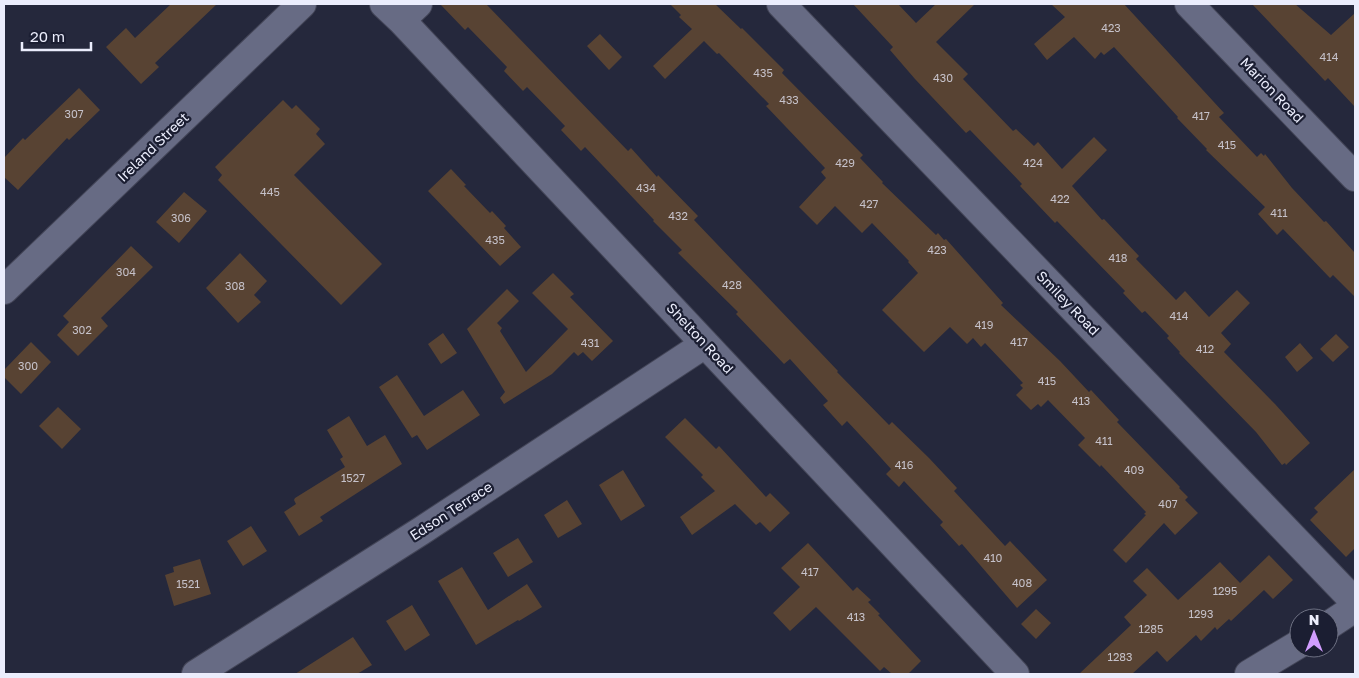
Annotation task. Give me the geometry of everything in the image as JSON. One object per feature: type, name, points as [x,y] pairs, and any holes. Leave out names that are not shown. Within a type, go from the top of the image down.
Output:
[{"type":"street","name":"Ireland Street","points":[[4,290],[302,4]]},
{"type":"street","name":"Smiley Road","points":[[781,4],[1355,602]]},
{"type":"street","name":"Marion Road","points":[[1189,4],[1355,177]]},
{"type":"street","name":"Shelton Road","points":[[401,9],[705,344],[1015,674]]},
{"type":"street","name":"Edson Terrace","points":[[196,674],[421,531],[705,344]]},
{"type":"street","points":[[1339,618],[1355,608]]},
{"type":"street","points":[[1255,673],[1289,651]]},
{"type":"building","points":[[171,4],[217,4],[155,63],[159,67],[141,84],[106,47],[126,28],[135,38]]},
{"type":"building","points":[[440,4],[486,4],[628,151],[631,148],[657,177],[658,175],[698,216],[694,220],[889,425],[892,422],[929,458],[957,488],[954,491],[1005,546],[1010,541],[1047,580],[1017,608],[962,544],[959,546],[940,525],[943,522],[904,481],[899,487],[886,474],[891,469],[847,421],[842,426],[823,405],[828,401],[790,359],[784,364],[736,314],[738,312],[678,253],[682,250],[585,147],[581,151],[561,130],[565,126],[527,87],[523,91],[504,71],[507,67],[468,27],[465,30]]},
{"type":"building","points":[[670,4],[715,4],[742,28],[784,70],[782,73],[863,155],[860,158],[882,183],[936,235],[938,233],[944,240],[946,239],[1003,303],[1001,305],[1060,361],[1089,392],[1091,390],[1119,420],[1117,422],[1180,487],[1188,497],[1185,500],[1198,513],[1175,535],[1164,523],[1126,563],[1113,550],[1146,515],[1144,514],[1146,512],[1101,465],[1100,467],[1078,445],[1085,438],[1048,400],[1041,407],[1038,404],[1031,410],[1016,395],[1023,388],[1020,385],[1023,383],[985,343],[981,347],[973,338],[967,344],[950,327],[924,352],[882,310],[918,273],[909,261],[872,223],[862,233],[835,206],[817,225],[799,207],[826,178],[821,172],[825,168],[766,106],[769,104],[719,53],[717,54],[704,41],[665,79],[653,66],[692,29],[679,17],[681,15]]},
{"type":"building","points":[[853,4],[898,4],[916,23],[936,4],[975,4],[936,42],[968,74],[963,79],[1013,131],[1016,129],[1034,146],[1038,142],[1062,169],[1094,137],[1107,150],[1072,186],[1102,220],[1104,219],[1139,256],[1136,259],[1176,300],[1185,291],[1209,317],[1237,290],[1250,303],[1221,333],[1231,344],[1224,352],[1310,443],[1286,465],[1285,463],[1282,465],[1256,432],[1179,353],[1167,338],[1169,336],[1145,311],[1142,313],[1123,293],[1125,291],[1057,221],[1055,223],[1020,186],[1022,184],[970,130],[966,133],[915,79],[890,50],[893,47]]},
{"type":"building","points":[[1051,4],[1124,4],[1224,113],[1219,117],[1257,157],[1261,153],[1264,156],[1265,154],[1292,188],[1355,253],[1355,297],[1333,275],[1330,278],[1283,229],[1277,235],[1258,214],[1265,207],[1206,150],[1114,47],[1104,55],[1101,52],[1095,59],[1074,37],[1047,60],[1034,44],[1065,17]]},
{"type":"building","points":[[1252,4],[1295,4],[1331,35],[1355,13],[1355,107],[1328,78],[1325,81]]},
{"type":"building","points":[[600,34],[622,57],[609,70],[587,46]]},
{"type":"building","points":[[79,88],[100,110],[69,140],[67,138],[18,190],[4,177],[4,158],[23,138],[25,140]]},
{"type":"building","points":[[283,100],[292,109],[296,105],[320,129],[316,134],[325,144],[294,175],[382,264],[341,305],[218,180],[222,175],[215,167]]},
{"type":"building","points":[[451,169],[466,185],[464,186],[490,213],[492,211],[506,226],[504,228],[521,247],[500,266],[428,191]]},
{"type":"building","points":[[184,192],[207,211],[179,243],[156,222]]},
{"type":"building","points":[[131,246],[153,267],[101,318],[108,326],[78,356],[57,335],[69,322],[63,316]]},
{"type":"building","points":[[240,253],[267,281],[254,295],[261,302],[238,323],[206,288]]},
{"type":"building","points":[[553,273],[574,294],[570,297],[613,341],[592,361],[583,352],[578,356],[574,352],[552,374],[504,404],[500,398],[505,392],[467,329],[507,289],[519,301],[497,323],[502,328],[500,331],[526,372],[568,329],[532,293]]},
{"type":"building","points":[[443,333],[457,353],[441,364],[428,344]]},
{"type":"building","points":[[1336,334],[1349,347],[1333,362],[1320,349]]},
{"type":"building","points":[[31,342],[51,362],[21,394],[4,377],[4,370]]},
{"type":"building","points":[[1300,343],[1313,358],[1297,372],[1285,357]]},
{"type":"building","points":[[397,375],[424,416],[463,390],[480,415],[427,450],[417,435],[412,438],[379,387]]},
{"type":"building","points":[[58,407],[81,429],[62,449],[39,426]]},
{"type":"building","points":[[349,416],[367,446],[385,435],[402,464],[320,517],[323,521],[299,536],[284,512],[296,504],[295,498],[345,467],[340,459],[343,457],[327,430]]},
{"type":"building","points":[[685,418],[716,449],[719,446],[766,497],[770,493],[790,513],[770,532],[760,522],[756,525],[735,504],[692,535],[680,517],[715,491],[701,477],[703,475],[665,437]]},
{"type":"building","points":[[1355,469],[1355,548],[1346,557],[1310,520],[1318,512],[1314,508]]},
{"type":"building","points":[[623,470],[645,506],[621,521],[599,485]]},
{"type":"building","points":[[567,500],[582,524],[558,538],[544,515]]},
{"type":"building","points":[[251,526],[267,551],[243,566],[227,541]]},
{"type":"building","points":[[518,538],[533,562],[508,577],[493,553]]},
{"type":"building","points":[[808,543],[853,591],[857,587],[871,600],[868,602],[880,614],[878,615],[921,661],[908,674],[892,674],[884,667],[880,671],[816,607],[790,631],[773,613],[800,587],[781,568]]},
{"type":"building","points":[[1269,555],[1293,580],[1273,599],[1264,590],[1231,621],[1229,619],[1217,630],[1215,627],[1201,641],[1196,635],[1167,662],[1157,651],[1132,674],[1079,674],[1131,625],[1124,617],[1147,595],[1133,581],[1147,568],[1178,600],[1220,562],[1240,583]]},
{"type":"building","points":[[200,559],[211,594],[174,606],[165,575],[174,572],[173,567]]},
{"type":"building","points":[[462,567],[488,610],[527,584],[542,607],[476,645],[438,581]]},
{"type":"building","points":[[412,605],[430,635],[405,651],[386,621]]},
{"type":"building","points":[[1036,609],[1051,623],[1036,639],[1021,624]]},
{"type":"building","points":[[353,637],[372,665],[357,674],[295,674]]}]
